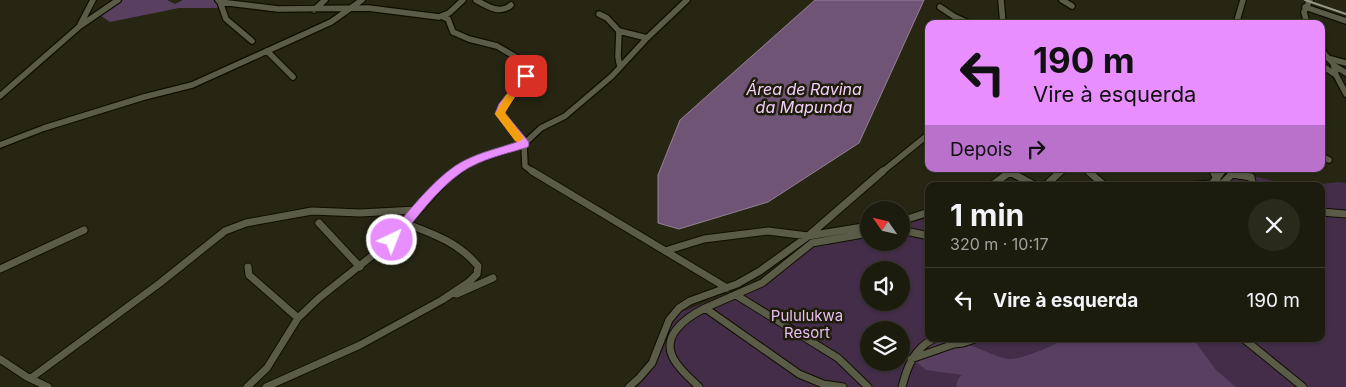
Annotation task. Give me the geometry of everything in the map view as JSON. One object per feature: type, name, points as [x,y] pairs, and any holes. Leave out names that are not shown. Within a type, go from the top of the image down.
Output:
[{"type":"street","points":[[80,26],[93,0]]},
{"type":"street","points":[[0,96],[80,26],[118,0]]},
{"type":"street","points":[[314,10],[324,0]]},
{"type":"street","points":[[0,145],[44,128],[144,97],[192,85],[331,22],[351,10],[362,0]]},
{"type":"street","points":[[443,17],[462,0]]},
{"type":"street","points":[[476,0],[485,5],[503,10],[508,9],[511,5]]},
{"type":"street","points":[[247,387],[267,368],[298,318],[319,298],[360,267],[407,224],[416,210],[446,179],[458,169],[473,161],[524,144],[541,128],[565,116],[590,97],[687,0]]},
{"type":"street","points":[[1001,0],[1003,20]]},
{"type":"street","points":[[1062,0],[1072,6]]},
{"type":"street","points":[[1237,20],[1243,0]]},
{"type":"street","points":[[1307,20],[1305,7],[1310,0]]},
{"type":"street","points":[[219,1],[240,6],[314,10],[368,8],[443,17],[448,19],[453,32],[460,36],[497,46],[519,58],[529,65],[526,76],[503,106],[500,114],[524,144],[525,166],[539,177],[727,288]]},
{"type":"street","points":[[219,1],[226,14],[226,19],[252,41]]},
{"type":"street","points":[[226,14],[240,6]]},
{"type":"street","points":[[940,7],[962,20]]},
{"type":"street","points":[[1305,7],[1346,21]]},
{"type":"street","points":[[599,14],[607,18],[619,31],[647,38]]},
{"type":"street","points":[[619,31],[618,57],[620,67]]},
{"type":"street","points":[[267,52],[293,77]]},
{"type":"street","points":[[1325,58],[1346,63]]},
{"type":"street","points":[[1331,59],[1336,75],[1346,94]]},
{"type":"street","points":[[1334,66],[1346,72]]},
{"type":"street","points":[[1325,68],[1336,75]]},
{"type":"street","points":[[630,387],[651,364],[660,345],[667,321],[677,309],[694,299],[727,288],[765,268],[808,236],[886,168],[925,138]]},
{"type":"street","points":[[1325,158],[1329,160]]},
{"type":"street","points":[[996,182],[1008,172]]},
{"type":"street","points":[[1013,172],[1030,182]]},
{"type":"street","points":[[1049,182],[1060,172]]},
{"type":"street","points":[[1089,172],[1101,182]]},
{"type":"street","points":[[1214,172],[1217,179]]},
{"type":"street","points":[[1214,182],[1222,172]]},
{"type":"street","points":[[1224,182],[1232,174],[1251,177],[1252,182]]},
{"type":"street","points":[[31,378],[160,283],[225,231],[246,224],[312,211],[360,213],[416,210]]},
{"type":"street","points":[[1325,212],[1346,214]]},
{"type":"street","points":[[910,218],[925,213]]},
{"type":"street","points":[[320,223],[360,267]]},
{"type":"street","points":[[266,387],[360,345],[442,300],[469,282],[477,274],[478,266],[464,252],[444,239],[407,224]]},
{"type":"street","points":[[665,251],[704,239],[768,231],[808,236],[860,227]]},
{"type":"street","points":[[0,269],[84,230]]},
{"type":"street","points":[[910,232],[925,235]]},
{"type":"street","points":[[698,387],[674,360],[671,339],[675,330],[683,322],[694,312],[762,284],[812,243],[860,235]]},
{"type":"street","points":[[248,267],[249,275],[298,318]]},
{"type":"street","points":[[442,300],[494,278]]},
{"type":"street","points":[[736,295],[838,358],[868,387]]},
{"type":"street","points":[[705,308],[799,374],[824,384],[843,387]]},
{"type":"street","points":[[902,387],[905,371],[912,359],[924,344],[928,342]]},
{"type":"street","points":[[912,359],[963,342]]},
{"type":"street","points":[[1248,342],[1303,387]]},
{"type":"street","points":[[0,359],[48,387]]},
{"type":"green space","points":[[1229,172],[1236,172],[1279,182],[1221,182]]},
{"type":"green space","name":"Pululukwa Resort","points":[[1346,183],[1346,387],[637,387],[654,367],[673,322],[681,312],[763,280],[800,249],[860,233],[860,251],[910,251],[910,223],[925,219],[925,342],[1325,342],[1325,184]]},
{"type":"shaded area","points":[[121,0],[167,0],[175,4],[183,0],[228,0],[220,2],[217,8],[179,8],[110,22],[98,14]]},
{"type":"shaded area","points":[[932,342],[960,342],[1008,359],[1029,355],[1060,342],[1195,342],[1216,370],[1236,387],[956,387],[958,379],[962,375],[926,370],[915,361]]},
{"type":"water","name":"Área de Ravina da Mapunda","points":[[815,0],[924,0],[859,143],[768,202],[679,229],[658,223],[658,175],[680,120]]},
{"type":"railway","points":[[1305,0],[1346,14]]},
{"type":"slow traffic","points":[[509,97],[500,114],[519,138]]},
{"type":"route","points":[[392,240],[407,224],[416,210],[458,169],[473,161],[524,144],[500,114],[503,106],[526,76]]}]
